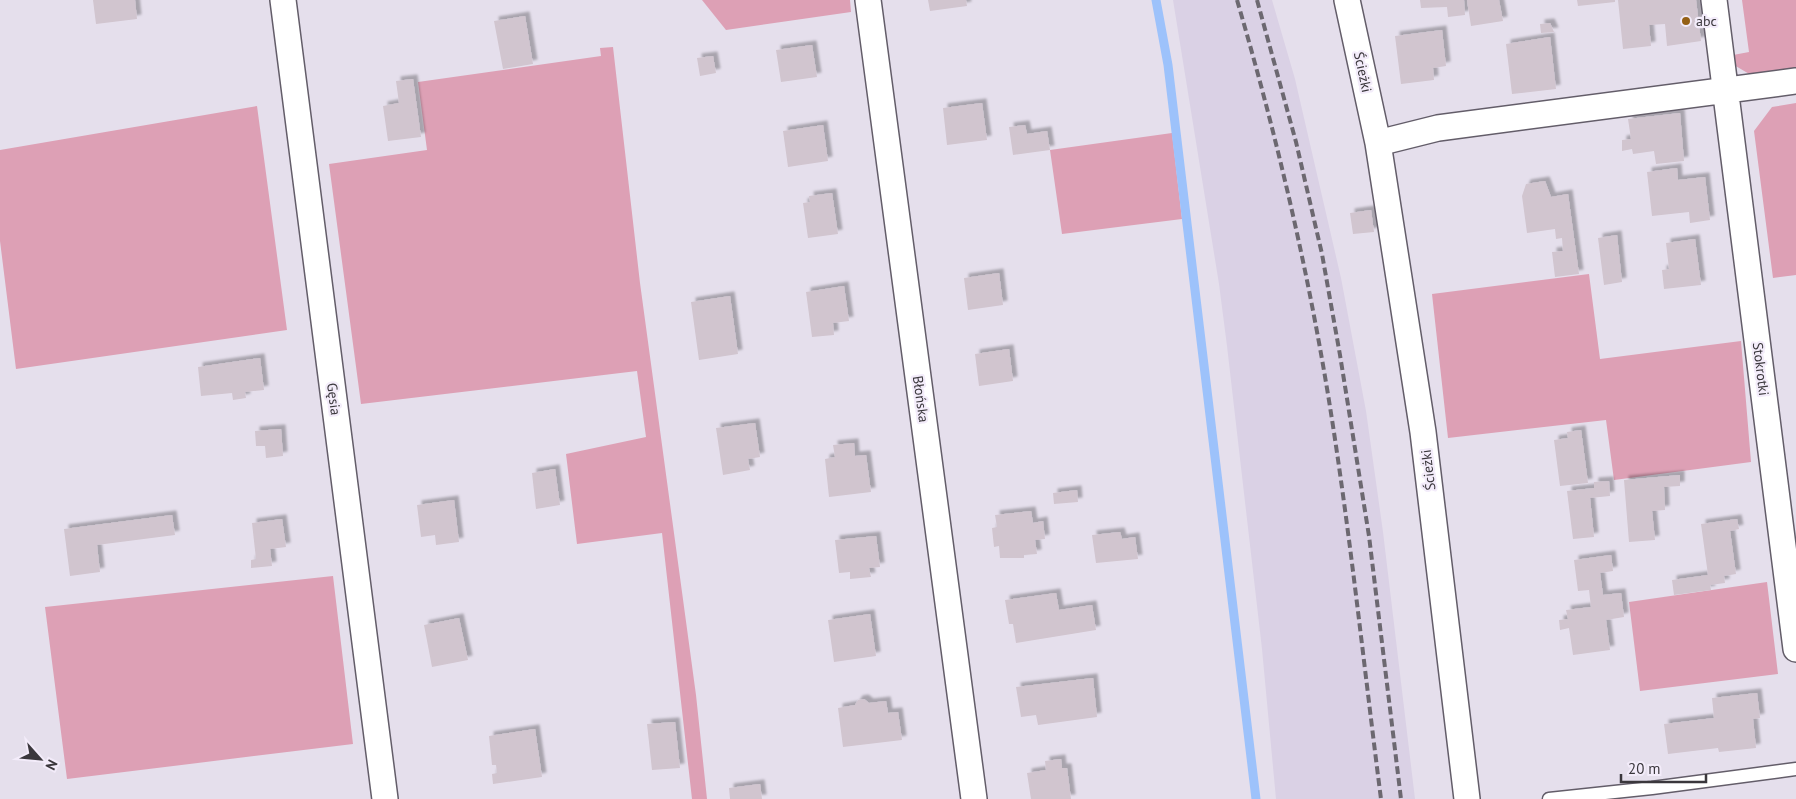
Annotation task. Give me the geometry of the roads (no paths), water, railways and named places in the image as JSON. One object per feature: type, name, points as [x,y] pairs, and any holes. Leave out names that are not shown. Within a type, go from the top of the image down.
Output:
[{"type":"street","name":"Gęsia","points":[[283,0],[385,799]]},
{"type":"street","name":"Błońska","points":[[868,0],[974,799]]},
{"type":"street","name":"Ścieżki","points":[[1347,0],[1378,143],[1423,432],[1466,799]]},
{"type":"street","name":"Stokrotki","points":[[1714,0],[1796,649]]},
{"type":"street","points":[[1378,143],[1438,128],[1796,81]]},
{"type":"lane","points":[[1549,799],[1796,769]]},
{"type":"waterway","points":[[1156,0],[1168,65],[1256,799]]},
{"type":"railway","points":[[1237,0],[1280,158],[1304,265],[1324,372],[1346,519],[1381,799]]},
{"type":"railway","points":[[1257,0],[1296,142],[1322,254],[1369,536],[1401,799]]},
{"type":"place","name":"abc","points":[[1686,21]]}]
